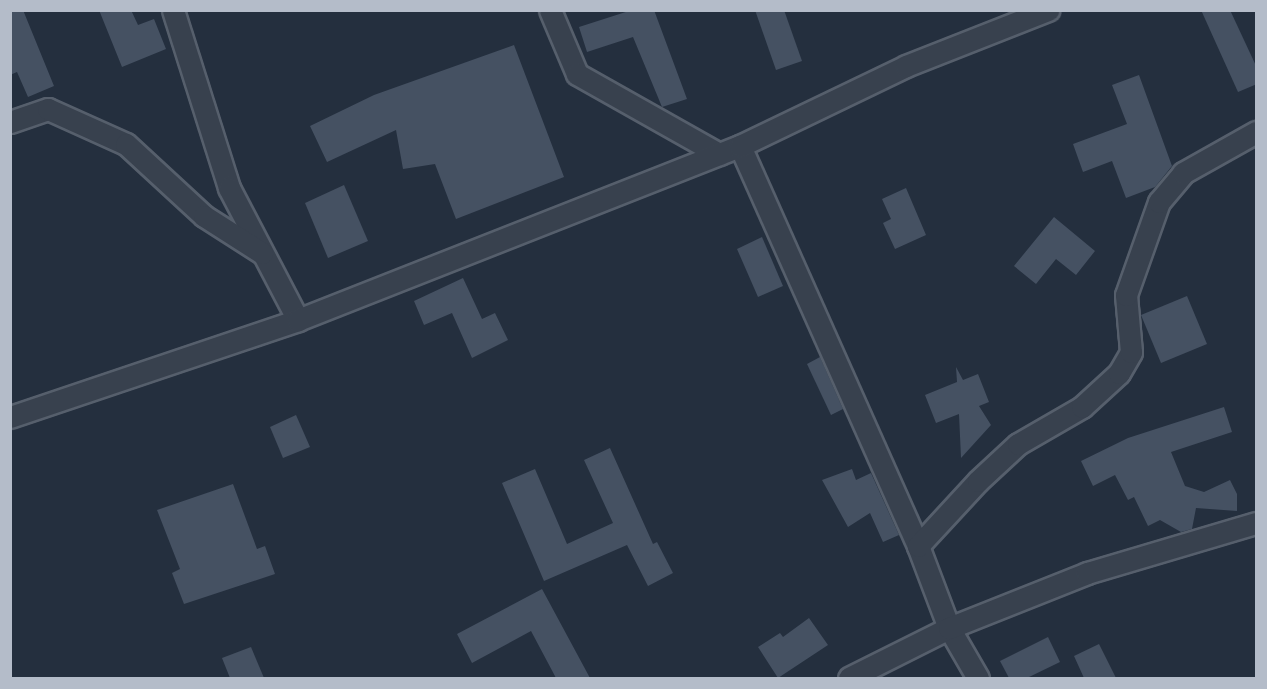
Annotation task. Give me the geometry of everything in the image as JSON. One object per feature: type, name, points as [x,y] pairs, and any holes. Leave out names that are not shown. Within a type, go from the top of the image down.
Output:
[{"type":"street","points":[[173,10],[229,188],[298,320]]},
{"type":"street","points":[[550,10],[577,74],[719,154]]},
{"type":"street","points":[[10,417],[298,320],[740,146],[906,66],[1048,10]]},
{"type":"street","points":[[10,122],[48,110],[126,144],[204,216],[263,254]]},
{"type":"street","points":[[918,546],[978,481],[1017,444],[1082,407],[1119,373],[1131,352],[1126,295],[1159,202],[1183,173],[1257,132]]},
{"type":"street","points":[[740,146],[918,546],[949,628],[978,678]]},
{"type":"street","points":[[849,678],[949,628],[1086,573],[1257,523]]},
{"type":"building","points":[[10,10],[23,10],[54,86],[28,97],[17,72],[10,75]]},
{"type":"building","points":[[99,10],[131,10],[138,25],[154,19],[166,49],[122,67]]},
{"type":"building","points":[[632,10],[654,10],[687,99],[662,107],[633,37],[587,52],[579,27]]},
{"type":"building","points":[[755,10],[784,10],[802,61],[776,70]]},
{"type":"building","points":[[1201,10],[1230,10],[1257,68],[1257,84],[1238,92]]},
{"type":"building","points":[[514,45],[564,177],[456,219],[435,164],[403,169],[396,130],[327,162],[310,126],[374,95]]},
{"type":"building","points":[[1139,75],[1172,166],[1155,187],[1126,198],[1112,161],[1083,172],[1073,144],[1127,124],[1112,85]]},
{"type":"building","points":[[344,185],[368,241],[328,258],[305,203]]},
{"type":"building","points":[[906,188],[926,235],[895,249],[883,223],[891,219],[882,199]]},
{"type":"building","points":[[1054,217],[1095,251],[1076,275],[1056,259],[1036,284],[1014,266]]},
{"type":"building","points":[[762,237],[783,286],[758,297],[737,249]]},
{"type":"building","points":[[463,278],[482,319],[495,313],[508,340],[472,358],[452,313],[424,325],[414,301]]},
{"type":"building","points":[[1187,296],[1207,344],[1161,363],[1141,315]]},
{"type":"building","points":[[820,357],[843,409],[831,415],[807,364]]},
{"type":"building","points":[[956,367],[963,380],[978,374],[989,402],[979,406],[991,425],[961,458],[959,414],[936,423],[925,395],[957,382]]},
{"type":"building","points":[[1224,407],[1232,432],[1171,452],[1185,486],[1204,492],[1230,480],[1237,494],[1237,511],[1196,508],[1192,529],[1181,532],[1160,520],[1148,526],[1134,497],[1128,500],[1115,475],[1093,486],[1081,461],[1128,438]]},
{"type":"building","points":[[296,415],[310,447],[283,458],[270,427]]},
{"type":"building","points":[[610,448],[653,544],[657,542],[673,573],[648,586],[627,545],[544,581],[502,483],[535,469],[567,544],[613,523],[584,460]]},
{"type":"building","points":[[852,469],[856,480],[871,473],[899,535],[883,542],[870,513],[848,527],[822,480]]},
{"type":"building","points":[[233,484],[257,549],[265,546],[275,574],[184,604],[172,573],[180,569],[157,510]]},
{"type":"building","points":[[542,589],[590,678],[556,678],[531,631],[472,663],[457,634]]},
{"type":"building","points":[[809,618],[828,645],[778,678],[758,647],[780,633],[783,637]]},
{"type":"building","points":[[1048,637],[1060,662],[1027,678],[1009,678],[1000,661]]},
{"type":"building","points":[[1099,644],[1116,678],[1084,678],[1074,656]]},
{"type":"building","points":[[251,647],[264,678],[230,678],[222,658]]}]
